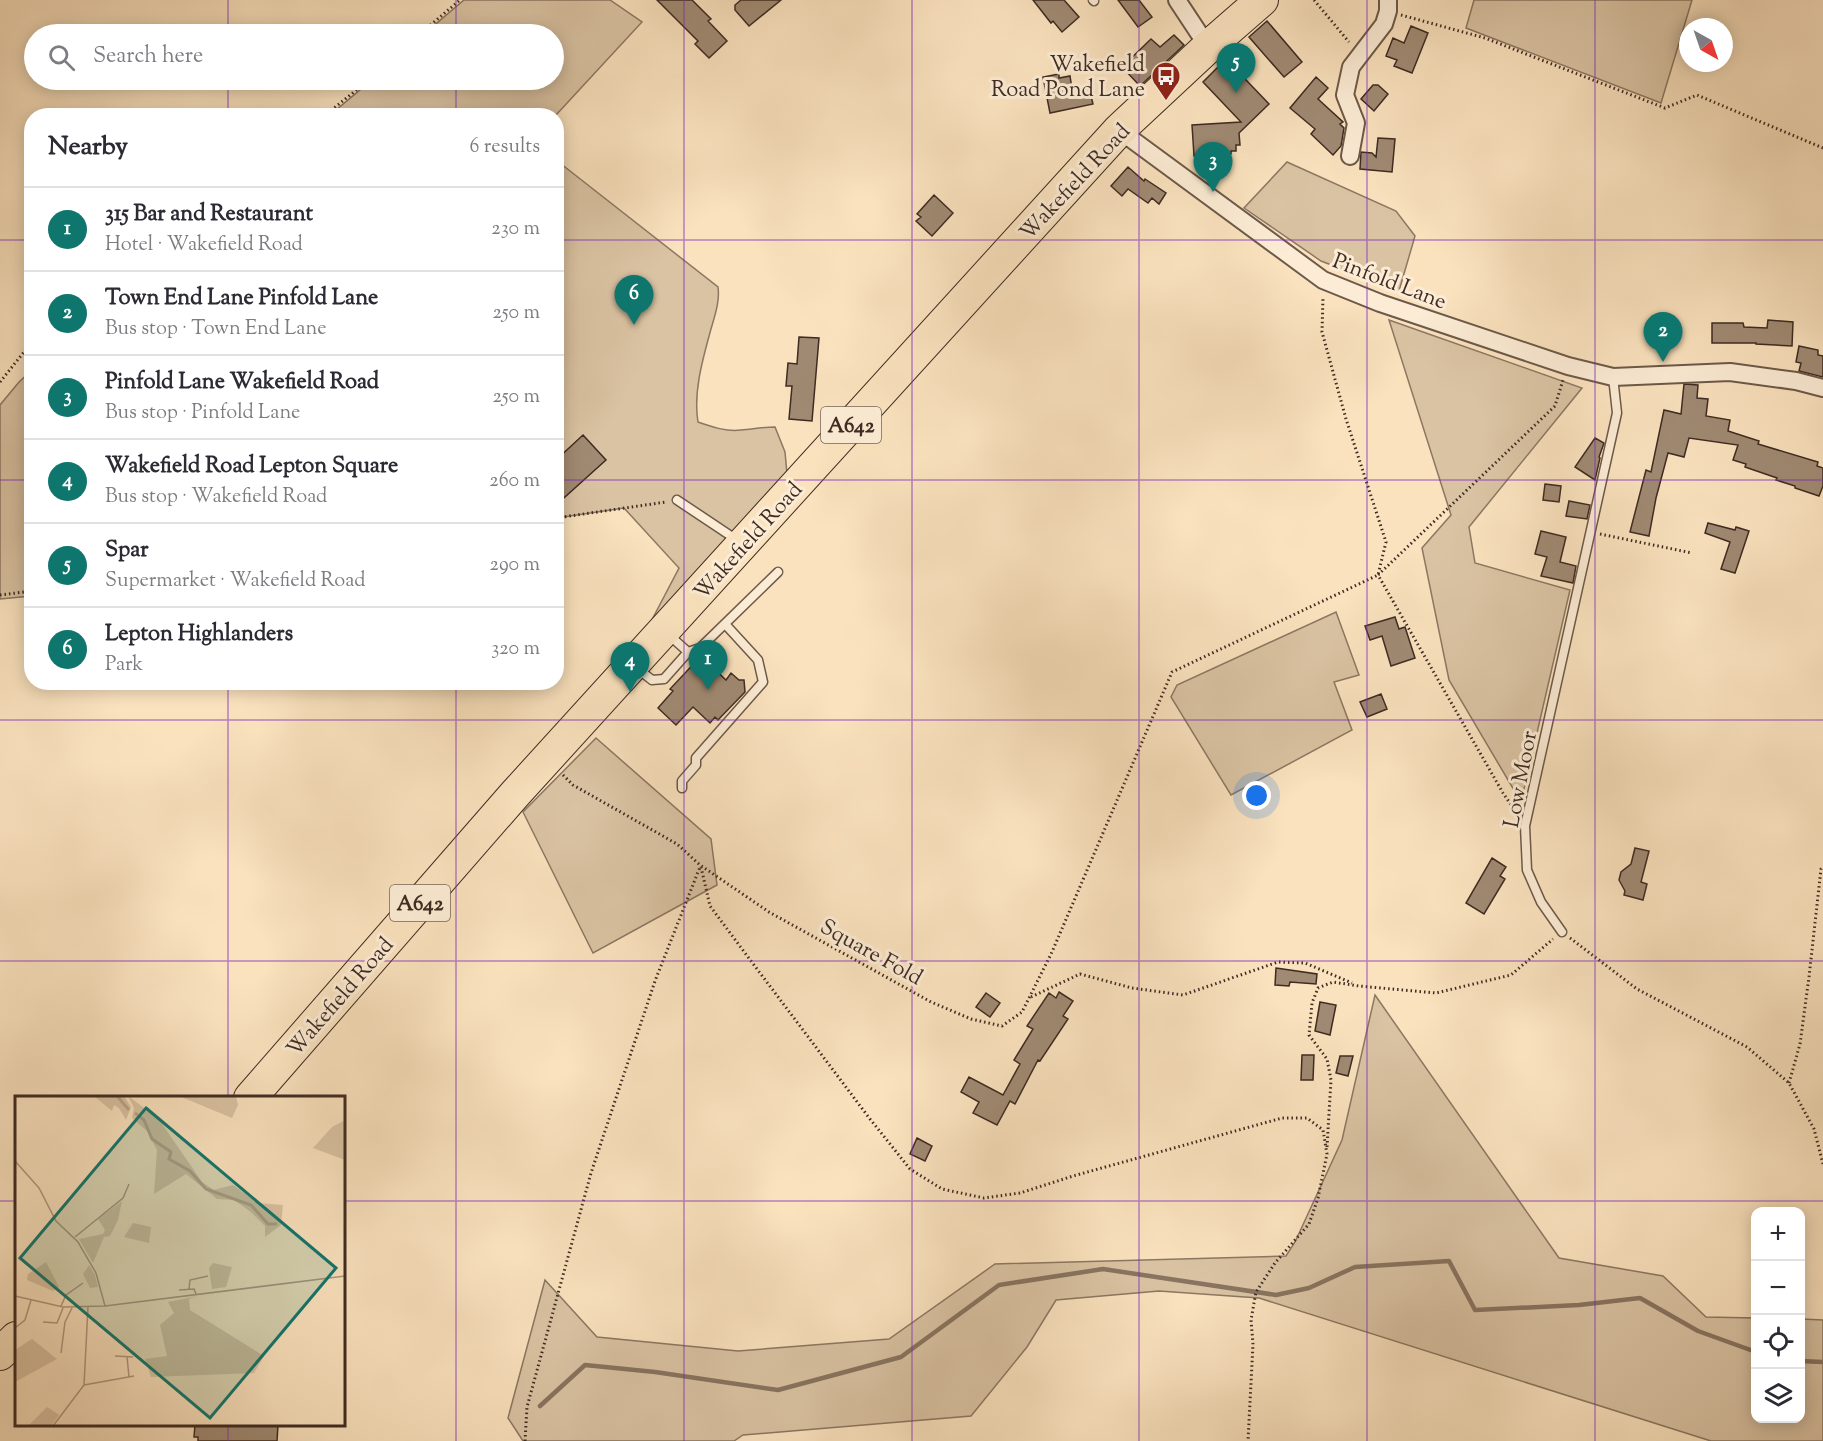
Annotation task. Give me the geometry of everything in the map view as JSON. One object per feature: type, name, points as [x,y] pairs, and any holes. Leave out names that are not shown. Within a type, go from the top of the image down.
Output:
[{"type":"highway","name":"Wakefield Road","points":[[252,1096],[548,758],[1119,130],[1262,0]]},
{"type":"highway","points":[[0,1354],[15,1339]]},
{"type":"street","points":[[1177,0],[1208,47]]},
{"type":"street","points":[[1350,156],[1356,123],[1345,95],[1351,67],[1384,24],[1388,6]]},
{"type":"street","name":"Pinfold Lane","points":[[1119,130],[1323,280],[1380,303],[1568,366],[1613,377],[1730,372],[1796,381],[1823,388]]},
{"type":"lane","name":"Low Moor","points":[[1562,932],[1541,902],[1527,870],[1526,826],[1617,413],[1613,377]]},
{"type":"lane","points":[[677,500],[742,544]]},
{"type":"lane","points":[[633,664],[652,680],[664,679],[688,652],[700,648],[778,572]]},
{"type":"lane","points":[[682,788],[682,781],[696,765],[696,758],[764,682],[758,660],[725,624]]},
{"type":"lane","points":[[664,630],[688,652]]},
{"type":"path","points":[[432,24],[460,0]]},
{"type":"path","points":[[1314,0],[1351,45]]},
{"type":"path","points":[[1388,6],[1436,26],[1485,38],[1665,108],[1697,95],[1823,148]]},
{"type":"path","points":[[334,108],[356,90]]},
{"type":"path","points":[[1323,280],[1322,332],[1346,419],[1386,542],[1378,576],[1503,794],[1526,826]]},
{"type":"path","points":[[0,382],[24,352]]},
{"type":"path","name":"Square Fold","points":[[548,758],[573,785],[677,844],[700,865],[769,912],[931,1002],[971,1019],[1002,1026],[1022,1012],[1052,952],[1172,672],[1378,576],[1554,406],[1568,366]]},
{"type":"path","points":[[564,517],[677,500]]},
{"type":"path","points":[[1591,532],[1692,554]]},
{"type":"path","points":[[0,595],[24,592]]},
{"type":"path","points":[[700,865],[710,906],[760,974],[910,1169],[942,1189],[984,1198],[1020,1193],[1282,1118],[1307,1118],[1323,1130],[1327,1154]]},
{"type":"path","points":[[525,1441],[527,1407],[591,1173],[655,981],[700,865]]},
{"type":"path","points":[[1789,1083],[1800,1044],[1823,867]]},
{"type":"path","points":[[1248,1441],[1253,1344],[1251,1320],[1256,1292],[1275,1263],[1309,1224],[1318,1198],[1327,1154],[1331,1080],[1327,1059],[1309,1035],[1312,1003],[1318,988],[1333,982],[1437,993],[1511,975],[1562,932],[1637,989],[1747,1047],[1789,1083],[1814,1129],[1823,1164]]},
{"type":"path","points":[[1029,997],[1080,974],[1132,988],[1183,995],[1278,962],[1305,963],[1359,986]]},
{"type":"shaded area","points":[[464,0],[610,0],[642,22],[562,108],[338,108],[360,90],[564,90],[564,24],[436,24]]},
{"type":"shaded area","points":[[1474,0],[1692,0],[1687,18],[1679,18],[1679,43],[1661,103],[1466,28]]},
{"type":"shaded area","points":[[1287,162],[1396,211],[1415,236],[1399,291],[1321,261],[1244,208]]},
{"type":"shaded area","points":[[564,166],[718,287],[717,308],[698,387],[698,422],[730,430],[775,427],[785,452],[787,474],[646,631],[679,568],[624,508],[564,517]]},
{"type":"shaded area","points":[[1389,320],[1582,388],[1469,527],[1475,563],[1570,590],[1521,802],[1449,680],[1422,548],[1451,515]]},
{"type":"shaded area","points":[[24,377],[24,597],[0,599],[0,405]]},
{"type":"shaded area","points":[[1336,612],[1359,675],[1334,682],[1352,730],[1231,795],[1171,697],[1177,685]]},
{"type":"shaded area","points":[[596,738],[711,839],[717,885],[593,953],[523,812]]},
{"type":"shaded area","points":[[1375,995],[1559,1258],[1663,1276],[1706,1317],[1751,1318],[1751,1423],[1805,1423],[1805,1319],[1823,1320],[1823,1441],[1711,1441],[1259,1298],[1159,1291],[1056,1300],[1027,1347],[971,1416],[743,1435],[734,1441],[523,1441],[508,1418],[545,1280],[597,1337],[738,1351],[889,1339],[995,1264],[1286,1256],[1295,1242],[1342,1140]]},
{"type":"building","points":[[657,0],[692,0],[711,19],[708,21],[727,41],[709,58],[695,44],[698,41]]},
{"type":"building","points":[[741,0],[781,0],[749,26],[735,10],[735,5]]},
{"type":"building","points":[[1033,0],[1064,0],[1079,17],[1062,32],[1053,21],[1051,23]]},
{"type":"building","points":[[1118,0],[1139,0],[1152,17],[1138,27]]},
{"type":"building","points":[[1267,21],[1302,62],[1284,77],[1249,37]]},
{"type":"building","points":[[1411,26],[1428,33],[1412,73],[1394,66],[1397,60],[1386,56],[1393,38],[1404,43]]},
{"type":"building","points":[[1174,35],[1184,45],[1140,86],[1122,67],[1151,39],[1160,47]]},
{"type":"building","points":[[1226,59],[1269,104],[1239,133],[1240,145],[1236,145],[1236,151],[1231,151],[1231,154],[1194,156],[1192,125],[1241,122],[1203,82]]},
{"type":"building","points":[[1059,74],[1059,78],[1070,76],[1072,89],[1089,88],[1093,104],[1050,113],[1043,77]]},
{"type":"building","points":[[1316,77],[1328,88],[1318,99],[1343,122],[1340,124],[1344,128],[1341,146],[1333,155],[1311,134],[1315,129],[1290,108]]},
{"type":"building","points":[[1373,85],[1378,85],[1388,94],[1374,111],[1361,99]]},
{"type":"building","points":[[1378,138],[1395,139],[1392,172],[1360,169],[1361,152],[1372,153],[1376,157]]},
{"type":"building","points":[[1128,167],[1144,181],[1145,179],[1166,193],[1159,204],[1152,198],[1148,203],[1128,189],[1122,196],[1111,186]]},
{"type":"building","points":[[934,195],[953,213],[932,236],[916,221],[921,217],[917,214]]},
{"type":"building","points":[[1768,320],[1793,322],[1792,346],[1712,343],[1712,323],[1743,323],[1744,327],[1767,328]]},
{"type":"building","points":[[799,337],[819,338],[812,421],[789,419],[792,386],[786,386],[788,363],[797,364]]},
{"type":"building","points":[[1799,346],[1818,350],[1818,355],[1823,356],[1823,377],[1799,371],[1801,363],[1796,362]]},
{"type":"building","points":[[1684,384],[1698,385],[1697,398],[1708,399],[1706,416],[1730,420],[1728,431],[1759,441],[1758,444],[1818,462],[1817,466],[1823,468],[1823,486],[1819,496],[1795,488],[1795,486],[1745,467],[1746,464],[1733,460],[1738,445],[1689,438],[1684,457],[1668,453],[1649,536],[1630,532],[1646,470],[1651,472],[1664,410],[1681,414]]},
{"type":"building","points":[[583,435],[606,460],[564,498],[564,453]]},
{"type":"building","points":[[1595,438],[1604,443],[1595,480],[1575,467]]},
{"type":"building","points":[[1545,484],[1561,486],[1559,502],[1543,500]]},
{"type":"building","points":[[1569,501],[1590,505],[1587,519],[1566,516]]},
{"type":"building","points":[[1708,523],[1749,531],[1735,573],[1721,569],[1730,542],[1705,533]]},
{"type":"building","points":[[1541,531],[1566,537],[1560,562],[1576,566],[1573,583],[1541,576],[1547,557],[1535,554]]},
{"type":"building","points":[[1395,617],[1399,629],[1405,627],[1415,658],[1391,666],[1382,636],[1370,640],[1365,626]]},
{"type":"building","points":[[701,656],[726,680],[731,673],[739,680],[744,680],[745,692],[718,720],[715,717],[710,723],[693,707],[676,725],[658,708],[673,691],[670,689]]},
{"type":"building","points":[[1381,694],[1387,709],[1367,717],[1360,702]]},
{"type":"building","points":[[1635,848],[1649,851],[1641,882],[1647,884],[1643,900],[1624,895],[1625,891],[1619,880],[1621,872],[1631,864]]},
{"type":"building","points":[[1492,858],[1506,867],[1500,876],[1505,879],[1484,914],[1466,903]]},
{"type":"building","points":[[1276,968],[1317,974],[1316,984],[1290,982],[1289,986],[1275,985]]},
{"type":"building","points":[[1059,992],[1073,1001],[1063,1016],[1068,1019],[1040,1061],[1038,1060],[1015,1104],[1010,1101],[997,1125],[973,1113],[979,1102],[961,1092],[969,1077],[1003,1095],[1020,1064],[1014,1060],[1033,1029],[1027,1026],[1049,993],[1056,998]]},
{"type":"building","points":[[986,993],[1000,1003],[990,1017],[976,1007]]},
{"type":"building","points":[[1320,1002],[1336,1005],[1330,1035],[1315,1031]]},
{"type":"building","points":[[1302,1055],[1314,1055],[1313,1080],[1301,1080]]},
{"type":"building","points":[[1340,1056],[1353,1056],[1348,1076],[1336,1073]]},
{"type":"building","points":[[917,1138],[932,1146],[925,1161],[910,1154]]},
{"type":"building","points":[[195,1426],[278,1426],[277,1441],[198,1441],[198,1437],[194,1437]]},
{"type":"waterway","points":[[540,1406],[585,1365],[655,1372],[778,1390],[901,1357],[999,1285],[1103,1269],[1276,1295],[1309,1288],[1355,1267],[1449,1261],[1475,1310],[1579,1305],[1640,1298],[1698,1331],[1751,1350]]},
{"type":"waterway","points":[[1805,1361],[1823,1362]]},
{"type":"place","name":"Spar","points":[[1236,93]]},
{"type":"place","name":"Wakefield Road Pond Lane","points":[[1166,102]]},
{"type":"place","name":"Pinfold Lane Wakefield Road","points":[[1213,192]]},
{"type":"place","name":"Lepton Highlanders","points":[[634,325]]},
{"type":"place","name":"Town End Lane Pinfold Lane","points":[[1663,362]]},
{"type":"place","name":"315 Bar and Restaurant","points":[[708,690]]},
{"type":"place","name":"Wakefield Road Lepton Square","points":[[630,692]]}]
